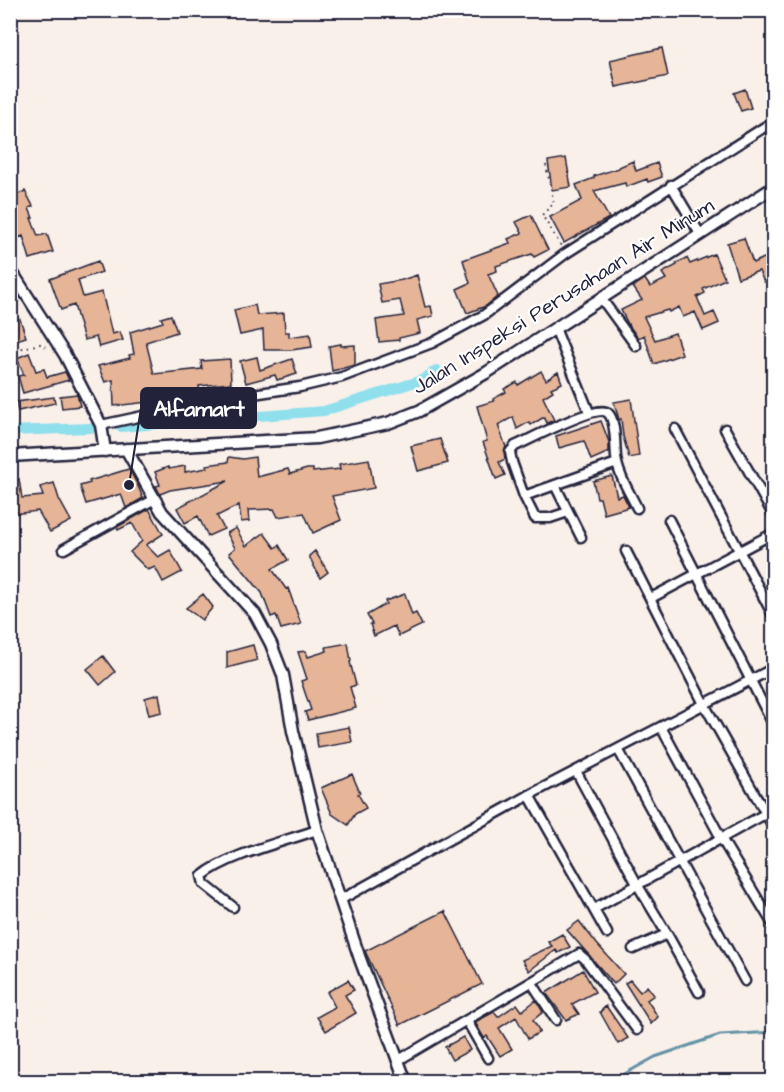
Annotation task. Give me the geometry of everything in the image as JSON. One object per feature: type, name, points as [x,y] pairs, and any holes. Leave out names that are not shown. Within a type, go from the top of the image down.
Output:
[{"type":"street","points":[[100,425],[226,398],[300,387],[342,377],[432,343],[484,315],[565,254],[774,122]]},
{"type":"street","points":[[671,185],[700,234]]},
{"type":"street","name":"Jalan Inspeksi Perusahaan Air Minum","points":[[10,456],[317,438],[388,423],[419,411],[452,393],[774,187]]},
{"type":"street","points":[[10,269],[64,355],[100,425],[105,451]]},
{"type":"street","points":[[601,298],[636,346]]},
{"type":"street","points":[[555,328],[589,412]]},
{"type":"street","points":[[568,512],[550,518],[535,518],[524,496],[512,462],[511,450],[514,446],[589,412],[604,411],[609,414],[617,463],[637,508]]},
{"type":"street","points":[[675,429],[774,616]]},
{"type":"street","points":[[725,429],[774,516]]},
{"type":"street","points":[[126,449],[153,500],[194,549],[255,614],[263,627],[283,675],[293,731],[317,830],[360,959],[406,1082]]},
{"type":"street","points":[[524,496],[617,463]]},
{"type":"street","points":[[555,485],[581,537]]},
{"type":"street","points":[[64,549],[153,500]]},
{"type":"street","points":[[669,520],[748,680],[774,726]]},
{"type":"street","points":[[651,598],[774,533]]},
{"type":"street","points":[[626,551],[704,704],[770,811],[774,828]]},
{"type":"street","points":[[340,900],[529,795],[774,668]]},
{"type":"street","points":[[661,727],[721,838],[774,926]]},
{"type":"street","points":[[618,749],[745,981]]},
{"type":"street","points":[[576,771],[699,992]]},
{"type":"street","points":[[529,795],[607,933]]},
{"type":"street","points":[[594,909],[770,811]]},
{"type":"street","points":[[233,907],[204,884],[201,878],[205,873],[234,859],[317,830]]},
{"type":"street","points":[[633,949],[667,934]]},
{"type":"street","points":[[397,1061],[532,984],[579,954],[637,1030]]},
{"type":"street","points":[[532,984],[556,1020]]},
{"type":"street","points":[[467,1021],[488,1058]]},
{"type":"path","points":[[546,165],[554,203],[542,215],[565,254]]},
{"type":"path","points":[[10,351],[40,344],[64,355]]},
{"type":"building","points":[[662,48],[668,76],[616,87],[610,60]]},
{"type":"building","points":[[745,89],[751,108],[741,111],[734,93]]},
{"type":"building","points":[[566,158],[571,187],[552,190],[548,161]]},
{"type":"building","points":[[633,161],[636,171],[657,163],[662,177],[648,182],[647,179],[626,187],[625,183],[594,191],[609,218],[564,243],[550,217],[582,200],[576,185]]},
{"type":"building","points":[[25,191],[33,206],[29,208],[38,236],[47,234],[53,252],[30,259],[23,236],[10,241],[10,198]]},
{"type":"building","points":[[531,215],[548,250],[534,257],[532,254],[496,266],[497,271],[488,274],[498,296],[486,306],[467,313],[457,289],[470,283],[463,260],[510,243],[508,239],[522,233],[516,222]]},
{"type":"building","points":[[744,238],[753,263],[766,257],[774,278],[764,282],[759,271],[738,278],[727,243]]},
{"type":"building","points":[[714,254],[725,279],[703,289],[705,293],[697,297],[705,316],[714,312],[719,323],[703,330],[695,312],[683,317],[679,307],[669,312],[668,310],[644,317],[655,340],[675,333],[682,354],[654,364],[644,335],[638,338],[621,310],[642,300],[633,287],[645,279],[650,287],[666,279],[662,273],[687,258],[690,264]]},
{"type":"building","points":[[98,261],[102,272],[78,280],[83,297],[102,292],[112,334],[120,332],[123,340],[99,347],[96,337],[84,340],[74,305],[61,310],[50,279]]},
{"type":"building","points":[[417,275],[425,307],[431,306],[433,316],[417,320],[420,333],[399,338],[399,340],[379,342],[376,320],[404,316],[400,300],[382,303],[378,284]]},
{"type":"building","points":[[10,303],[20,319],[26,337],[10,342]]},
{"type":"building","points":[[255,305],[257,315],[284,313],[285,332],[289,332],[289,337],[310,334],[312,347],[264,350],[263,330],[240,335],[234,310]]},
{"type":"building","points":[[171,315],[177,332],[146,342],[154,374],[202,369],[201,361],[230,359],[231,383],[199,386],[200,396],[114,406],[113,380],[105,382],[98,366],[130,358],[129,355],[134,354],[130,332],[163,322],[161,318]]},
{"type":"building","points":[[341,344],[341,346],[355,345],[355,365],[332,371],[329,346]]},
{"type":"building","points":[[29,353],[36,371],[44,369],[47,377],[65,372],[69,380],[23,393],[18,376],[24,375],[17,358]]},
{"type":"building","points":[[257,357],[260,370],[292,359],[297,374],[277,380],[275,375],[246,383],[240,361]]},
{"type":"building","points":[[541,371],[546,380],[558,372],[562,383],[551,388],[553,391],[543,397],[554,420],[547,423],[544,417],[531,425],[529,422],[517,429],[513,417],[498,425],[506,447],[505,459],[499,462],[505,475],[496,479],[483,442],[487,441],[477,406],[494,401],[493,399],[506,392],[504,389],[517,382],[518,385]]},
{"type":"building","points":[[77,394],[80,406],[62,408],[60,396]]},
{"type":"building","points":[[54,397],[55,403],[18,411],[16,402]]},
{"type":"building","points":[[631,399],[639,456],[629,458],[621,419],[619,420],[614,402]]},
{"type":"building","points":[[601,421],[609,442],[609,452],[591,460],[584,441],[559,448],[556,436]]},
{"type":"building","points":[[440,439],[448,463],[418,471],[411,446]]},
{"type":"building","points":[[229,457],[243,459],[255,457],[257,477],[288,469],[290,474],[307,469],[313,469],[313,472],[340,469],[339,464],[369,459],[374,488],[332,496],[341,520],[313,533],[304,513],[278,517],[274,509],[248,510],[249,521],[241,522],[239,505],[217,516],[224,529],[208,536],[198,516],[185,523],[177,508],[228,481],[170,490],[160,494],[156,486],[160,485],[155,472],[168,467],[169,469],[185,466],[185,472],[207,468],[206,465],[228,462]]},
{"type":"building","points":[[129,469],[143,498],[126,508],[121,494],[86,504],[80,486]]},
{"type":"building","points":[[612,476],[617,497],[623,495],[629,507],[604,514],[593,481]]},
{"type":"building","points":[[19,479],[22,498],[43,496],[40,487],[54,483],[59,499],[71,521],[50,532],[38,511],[13,514],[10,481]]},
{"type":"building","points":[[149,509],[163,534],[146,545],[158,557],[170,550],[182,572],[163,582],[155,567],[148,570],[130,552],[142,541],[132,523],[118,530],[117,527]]},
{"type":"building","points":[[236,528],[246,546],[264,533],[275,548],[279,545],[288,560],[272,569],[286,589],[288,588],[301,624],[281,629],[276,615],[271,617],[262,593],[229,553],[235,548],[227,533]]},
{"type":"building","points":[[315,551],[328,572],[320,578],[309,556]]},
{"type":"building","points":[[203,594],[213,607],[202,620],[186,608]]},
{"type":"building","points":[[405,594],[412,615],[416,613],[422,625],[399,636],[394,626],[374,636],[370,624],[372,624],[367,615],[386,604],[385,601]]},
{"type":"building","points":[[348,643],[356,685],[350,687],[356,708],[308,720],[305,712],[311,710],[301,681],[307,679],[298,652],[306,651],[308,657],[327,651],[326,647]]},
{"type":"building","points":[[253,645],[257,660],[227,668],[227,652]]},
{"type":"building","points":[[103,656],[115,672],[100,685],[87,669]]},
{"type":"building","points":[[159,694],[162,712],[149,715],[145,698]]},
{"type":"building","points":[[349,727],[352,742],[318,748],[316,733]]},
{"type":"building","points":[[352,774],[360,793],[358,794],[366,808],[355,814],[348,825],[332,814],[321,788]]},
{"type":"building","points":[[445,911],[482,984],[400,1025],[365,951]]},
{"type":"building","points":[[579,921],[624,974],[614,984],[567,930]]},
{"type":"building","points":[[562,934],[570,947],[558,953],[556,950],[529,971],[522,960],[552,946],[548,942]]},
{"type":"building","points":[[583,970],[595,992],[572,1004],[579,1014],[566,1020],[546,993]]},
{"type":"building","points":[[348,980],[354,990],[345,995],[356,1013],[326,1031],[317,1017],[335,1007],[327,992]]},
{"type":"building","points":[[630,980],[640,992],[647,986],[654,995],[647,1000],[658,1017],[651,1024],[625,983]]},
{"type":"building","points":[[536,1000],[543,1012],[533,1020],[540,1032],[528,1039],[516,1017],[499,1028],[512,1049],[500,1056],[487,1036],[484,1038],[475,1022],[494,1012],[498,1017],[517,1004],[522,1011]]},
{"type":"building","points":[[606,1006],[628,1038],[618,1044],[600,1012]]},
{"type":"building","points":[[463,1037],[470,1050],[452,1060],[445,1047]]},
{"type":"waterway","points":[[121,427],[324,411],[422,380],[437,370]]},
{"type":"waterway","points":[[10,431],[91,428]]},
{"type":"waterway","points":[[610,1082],[655,1057],[720,1035],[774,1032]]},
{"type":"place","name":"Alfamart","points":[[129,485]]}]
